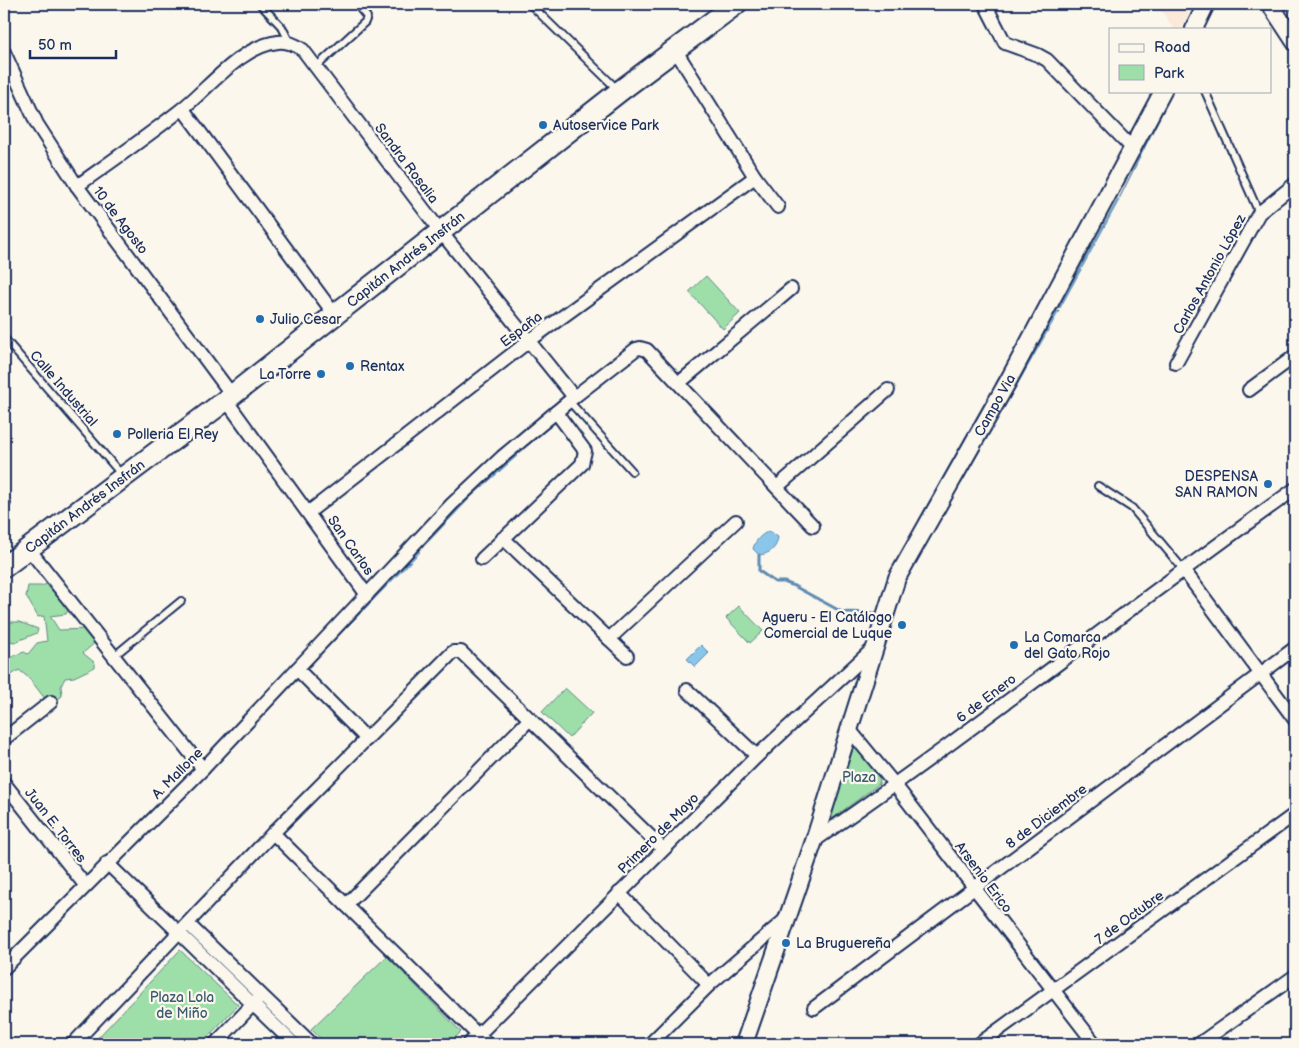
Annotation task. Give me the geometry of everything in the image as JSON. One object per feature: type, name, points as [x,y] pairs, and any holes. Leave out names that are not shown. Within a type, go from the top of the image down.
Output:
[{"type":"main road","name":"Capitán Andrés Insfrán","points":[[4,567],[124,478],[335,315],[620,91],[676,50],[728,6]]},
{"type":"street","points":[[985,4],[1005,43],[1047,60],[1134,150]]},
{"type":"street","points":[[1194,28],[1206,4]]},
{"type":"street","points":[[1270,4],[1295,42]]},
{"type":"street","points":[[77,186],[182,109],[242,57],[279,42],[290,43]]},
{"type":"street","name":"Sandra Rosalia","points":[[290,43],[303,50],[441,232],[529,341],[572,399]]},
{"type":"street","points":[[676,50],[755,176],[778,207]]},
{"type":"street","name":"10 de Agosto","points":[[5,59],[37,124],[77,186],[309,512]]},
{"type":"street","name":"Campo Via","points":[[744,1044],[814,841],[897,578],[1008,383],[1134,150],[1163,92]]},
{"type":"street","points":[[182,109],[335,315]]},
{"type":"street","name":"España","points":[[309,512],[529,341],[755,176]]},
{"type":"street","name":"Carlos Antonio López","points":[[1176,363],[1259,213],[1295,184]]},
{"type":"street","points":[[791,290],[679,384],[814,526]]},
{"type":"street","name":"A. Mallone","points":[[4,968],[203,769],[452,504],[502,457],[572,399],[640,348],[647,350],[679,384]]},
{"type":"street","points":[[1249,390],[1295,356]]},
{"type":"street","points":[[777,487],[888,390]]},
{"type":"street","points":[[482,558],[584,461],[585,451],[556,412]]},
{"type":"street","name":"6 de Enero","points":[[814,841],[895,785],[1183,569],[1295,489]]},
{"type":"street","name":"San Carlos","points":[[309,512],[367,594]]},
{"type":"street","points":[[609,639],[736,521]]},
{"type":"street","points":[[503,538],[627,656]]},
{"type":"street","points":[[28,548],[203,769]]},
{"type":"street","points":[[1183,569],[1295,720]]},
{"type":"street","name":"Primero de Mayo","points":[[478,1041],[663,849],[757,756],[874,648]]},
{"type":"street","name":"8 de Diciembre","points":[[814,1008],[1295,648]]},
{"type":"street","points":[[73,1044],[273,833],[456,651],[461,652],[663,849]]},
{"type":"street","points":[[297,669],[367,739]]},
{"type":"street","points":[[687,690],[757,756]]},
{"type":"street","points":[[4,739],[50,702]]},
{"type":"street","points":[[346,905],[530,719]]},
{"type":"street","name":"Arsenio Erico","points":[[849,729],[895,785],[1095,1044]]},
{"type":"street","name":"Juan E. Torres","points":[[4,783],[85,885]]},
{"type":"street","name":"7 de Octubre","points":[[979,1044],[1295,814]]},
{"type":"street","points":[[273,833],[478,1041]]},
{"type":"street","points":[[107,863],[184,928],[257,1000],[294,1044]]},
{"type":"street","points":[[619,893],[709,985]]},
{"type":"street","points":[[650,1044],[709,985],[787,918]]},
{"type":"street","points":[[1199,1044],[1295,976]]},
{"type":"street","points":[[215,1044],[257,1000]]},
{"type":"street","points":[[257,1000],[312,1044]]},
{"type":"lane","points":[[260,4],[282,27],[290,43]]},
{"type":"lane","points":[[316,67],[365,22],[366,17],[356,4]]},
{"type":"lane","points":[[530,4],[620,91]]},
{"type":"lane","points":[[1205,92],[1259,213]]},
{"type":"lane","name":"Calle Industrial","points":[[4,338],[124,478]]},
{"type":"lane","points":[[572,399],[632,471]]},
{"type":"lane","points":[[1098,486],[1132,508],[1183,569]]},
{"type":"lane","points":[[114,656],[182,601]]},
{"type":"shaded area","points":[[1157,4],[1193,4],[1181,28],[1173,28]]},
{"type":"green space","points":[[706,276],[740,313],[723,329],[689,292]]},
{"type":"green space","points":[[54,580],[70,606],[66,614],[50,616],[59,630],[88,629],[97,641],[83,653],[95,663],[95,667],[74,677],[65,678],[61,686],[62,696],[55,702],[46,700],[29,678],[19,670],[7,678],[4,677],[4,660],[24,652],[28,654],[37,643],[47,641],[44,616],[38,617],[26,596],[28,586],[42,586]]},
{"type":"green space","points":[[739,606],[763,631],[750,643],[726,618]]},
{"type":"green space","points":[[9,622],[19,622],[38,629],[37,633],[15,642],[9,641],[4,631]]},
{"type":"green space","points":[[565,688],[592,713],[569,738],[542,712]]},
{"type":"green space","name":"Plaza","points":[[852,745],[856,745],[880,778],[879,784],[833,818],[830,816]]},
{"type":"green space","points":[[120,865],[177,922],[118,866]]},
{"type":"green space","name":"Plaza Lola de Miño","points":[[180,950],[238,1005],[201,1044],[92,1044]]},
{"type":"green space","points":[[387,956],[461,1032],[448,1044],[326,1044],[311,1029]]},
{"type":"water","points":[[1172,92],[1172,92],[1119,199]]},
{"type":"water","points":[[1119,200],[1060,308],[1059,307]]},
{"type":"water","points":[[1057,311],[1059,311],[961,484],[961,483]]},
{"type":"water","points":[[517,454],[472,496],[424,546],[471,495]]},
{"type":"water","points":[[769,531],[778,537],[776,544],[770,552],[759,555],[753,549],[755,543],[763,534]]},
{"type":"water","points":[[418,551],[420,552],[312,663],[312,662]]},
{"type":"water","points":[[905,582],[859,726],[859,725]]},
{"type":"water","points":[[701,645],[709,653],[695,667],[687,659]]},
{"type":"waterway","points":[[1185,28],[1197,4]]},
{"type":"waterway","points":[[1288,4],[1295,15]]},
{"type":"waterway","points":[[997,383],[1004,371]]},
{"type":"waterway","points":[[920,520],[988,399]]},
{"type":"waterway","points":[[759,555],[759,571],[775,582],[784,582],[794,586],[842,612],[878,613]]},
{"type":"place","name":"Autoservice Park","points":[[543,125]]},
{"type":"place","name":"Julio Cesar","points":[[260,319]]},
{"type":"place","name":"Rentax","points":[[350,366]]},
{"type":"place","name":"La Torre","points":[[321,374]]},
{"type":"place","name":"Polleria El Rey","points":[[117,434]]},
{"type":"place","name":"DESPENSA SAN RAMON","points":[[1268,484]]},
{"type":"place","name":"Agueru - El Catálogo Comercial de Luque","points":[[902,625]]},
{"type":"place","name":"La Comarca del Gato Rojo","points":[[1014,645]]},
{"type":"place","name":"La Bruguereña","points":[[786,943]]}]
